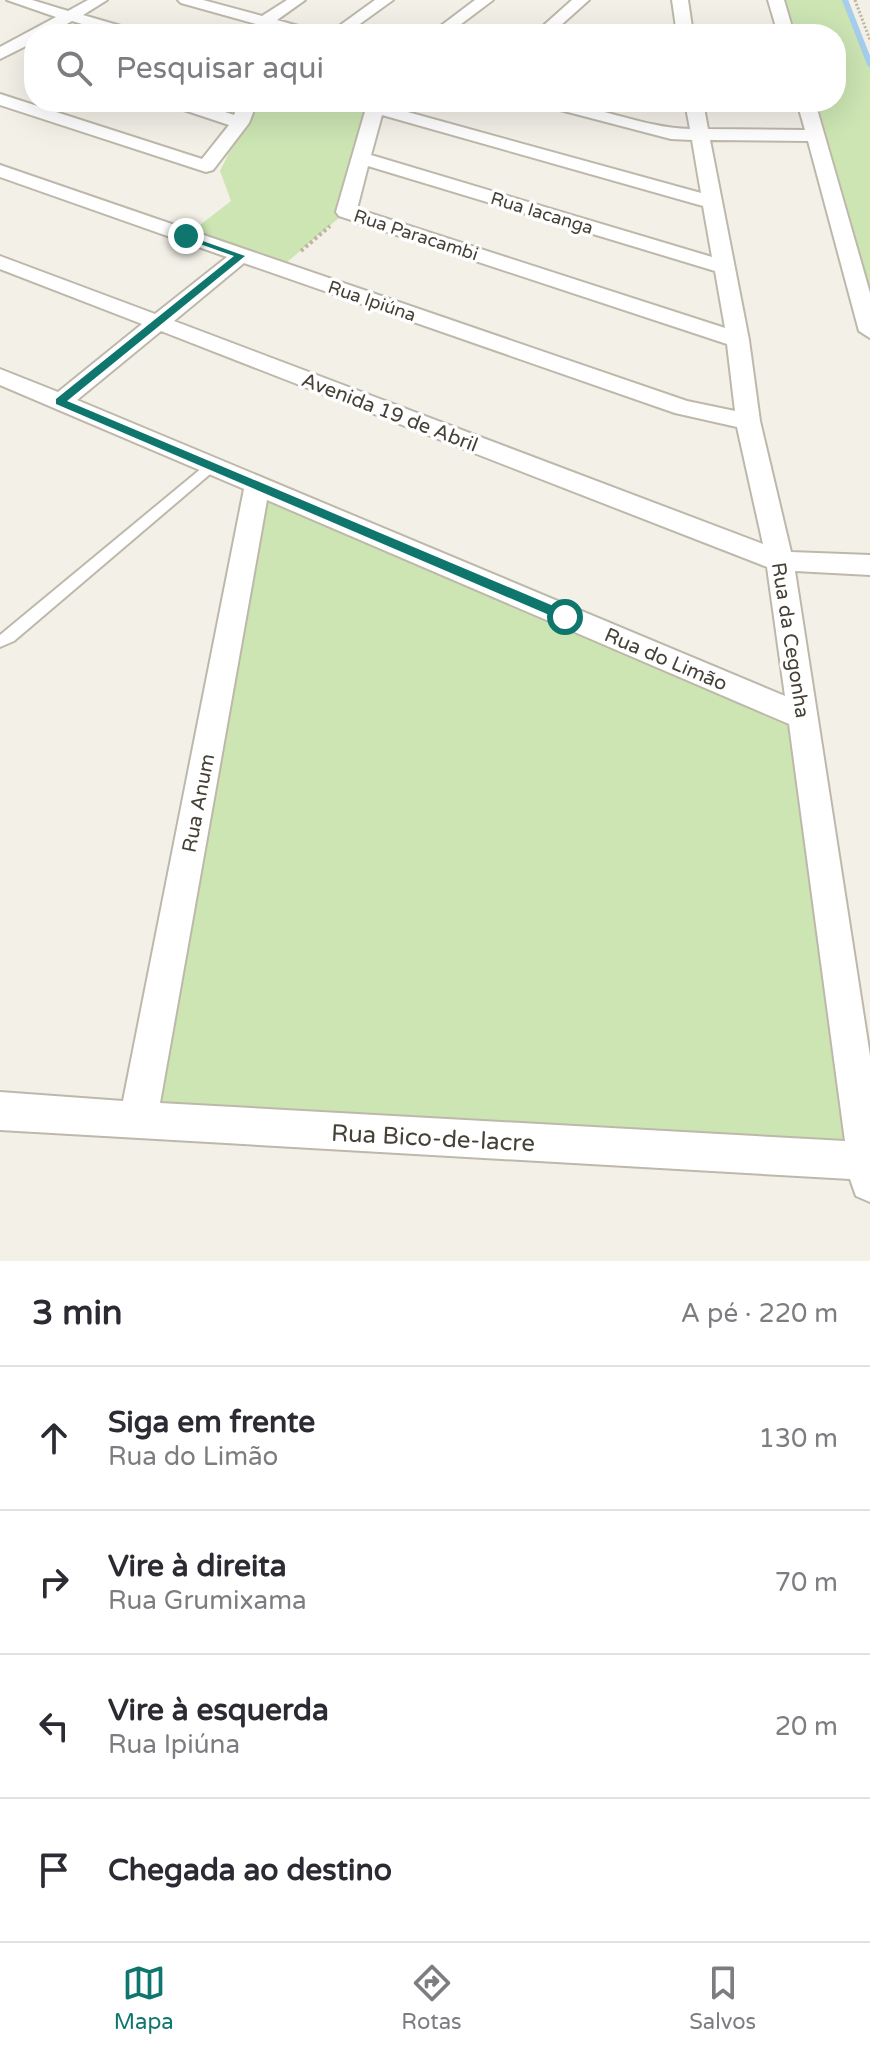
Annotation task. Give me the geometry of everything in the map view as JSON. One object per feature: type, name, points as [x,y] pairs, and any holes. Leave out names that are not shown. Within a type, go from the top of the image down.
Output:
[{"type":"street","points":[[15,0],[98,24]]},
{"type":"street","points":[[55,24],[99,0]]},
{"type":"street","points":[[265,21],[297,0]]},
{"type":"street","points":[[350,24],[385,0]]},
{"type":"street","points":[[452,24],[485,0]]},
{"type":"street","points":[[553,24],[581,0]]},
{"type":"street","points":[[680,0],[684,24]]},
{"type":"street","points":[[776,0],[783,24]]},
{"type":"street","points":[[196,1],[275,24]]},
{"type":"street","points":[[4,48],[24,40]]},
{"type":"street","points":[[4,48],[24,52]]},
{"type":"street","points":[[0,99],[24,107]]},
{"type":"street","points":[[40,112],[206,166],[240,123],[244,112]]},
{"type":"street","points":[[208,112],[240,123]]},
{"type":"street","name":"Rua Paracambi","points":[[374,112],[346,212],[738,340]]},
{"type":"street","name":"Rua Paracambi","points":[[389,112],[712,202]]},
{"type":"street","points":[[588,112],[671,134],[699,137],[816,136]]},
{"type":"street","name":"Rua da Cegonha","points":[[695,112],[738,340],[748,421],[780,561],[868,1172]]},
{"type":"street","points":[[809,112],[870,331]]},
{"type":"street","name":"Rua Iacanga","points":[[361,158],[724,267]]},
{"type":"street","name":"Rua Ipiúna","points":[[0,171],[683,408],[713,417],[748,421]]},
{"type":"street","points":[[60,402],[240,256]]},
{"type":"street","name":"Avenida 19 de Abril","points":[[0,262],[780,561],[870,565]]},
{"type":"street","name":"Rua do Limão","points":[[0,376],[803,717]]},
{"type":"street","name":"Rua Anum","points":[[138,1121],[257,485]]},
{"type":"street","name":"Rua Bico-de-lacre","points":[[0,1111],[868,1172]]},
{"type":"lane","points":[[0,641],[9,637],[212,466]]},
{"type":"path","points":[[855,0],[870,40]]},
{"type":"path","points":[[279,269],[346,212]]},
{"type":"green space","points":[[785,0],[847,0],[870,63],[870,288],[820,112],[846,112],[846,24],[793,24]]},
{"type":"green space","points":[[249,112],[373,112],[346,212],[279,269],[186,236],[231,201],[220,171]]},
{"type":"green space","points":[[265,496],[793,720],[851,1154],[150,1112]]},
{"type":"waterway","points":[[845,0],[870,64]]},
{"type":"route","points":[[186,236],[240,256],[60,402],[565,617]]}]
